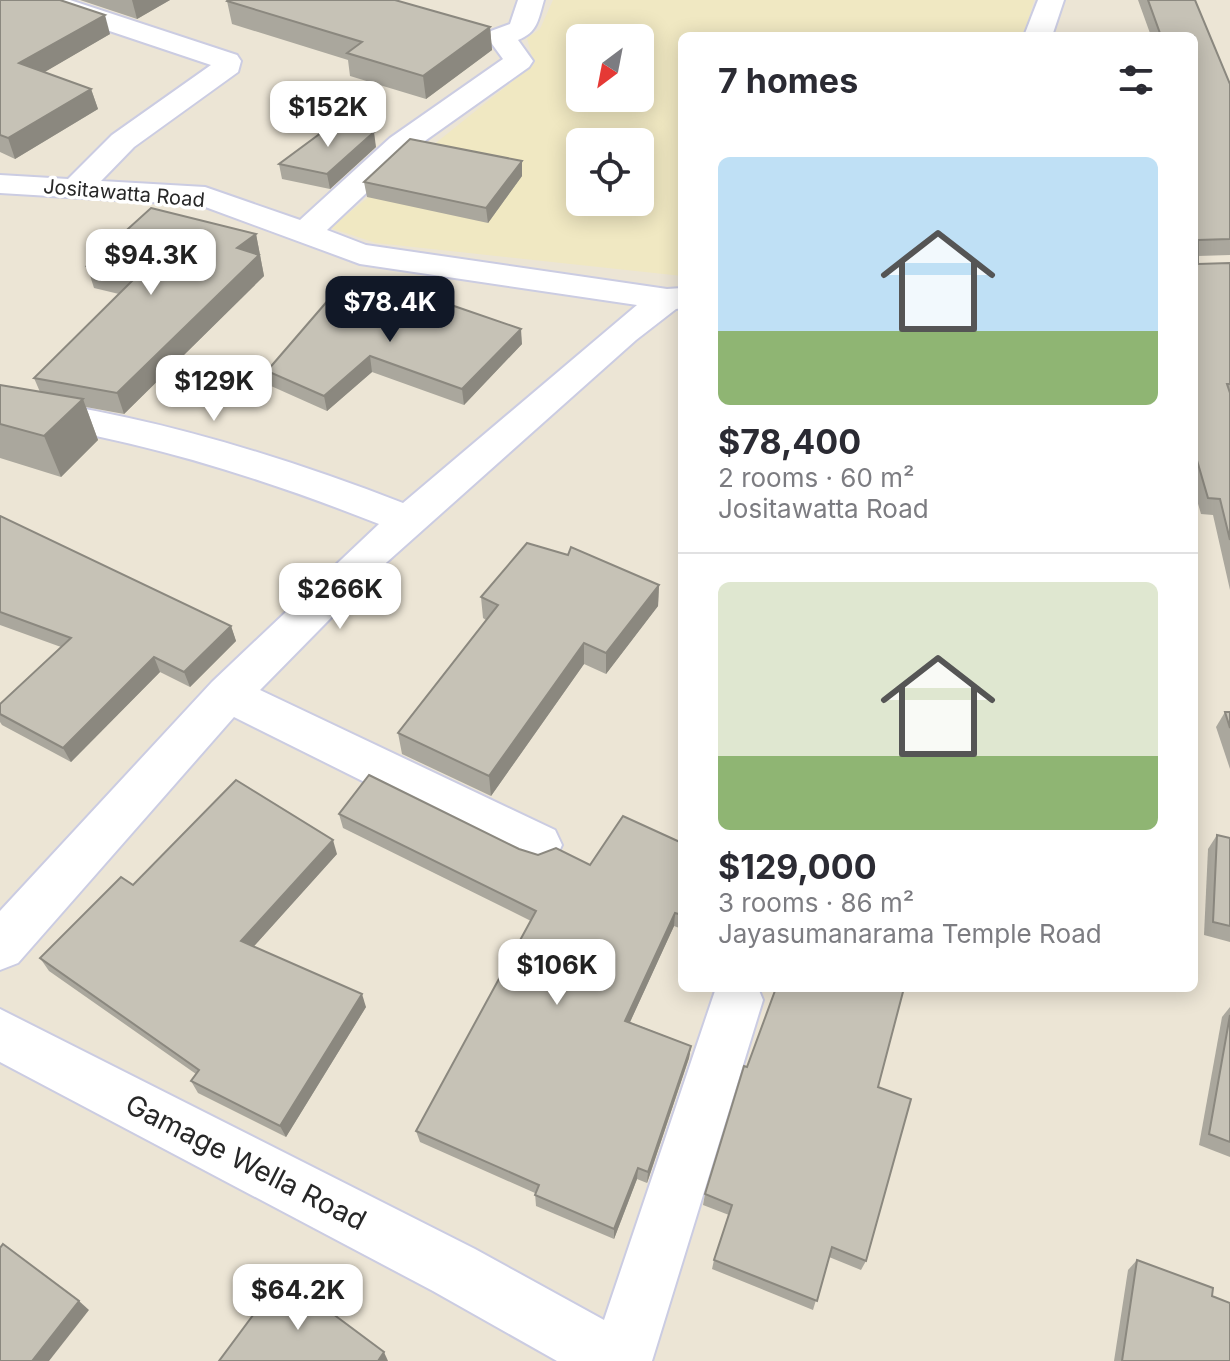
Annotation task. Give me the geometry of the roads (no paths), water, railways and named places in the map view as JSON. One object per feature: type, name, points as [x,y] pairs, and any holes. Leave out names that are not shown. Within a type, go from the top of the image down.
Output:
[{"type":"street","points":[[44,0],[227,61],[228,66],[123,141],[77,187]]},
{"type":"street","points":[[305,233],[401,144],[519,61],[501,37],[522,29],[531,0]]},
{"type":"street","points":[[1039,32],[1051,0]]},
{"type":"street","name":"Jositawatta Road","points":[[0,184],[205,196],[360,254],[675,298]]},
{"type":"street","points":[[0,947],[228,694],[407,520],[624,332],[675,298]]},
{"type":"street","points":[[0,408],[66,416],[287,473],[407,520]]},
{"type":"street","points":[[228,694],[538,845]]},
{"type":"street","points":[[620,1361],[737,1000]]},
{"type":"street","name":"Gamage Wella Road","points":[[0,1034],[454,1270],[620,1361]]}]
